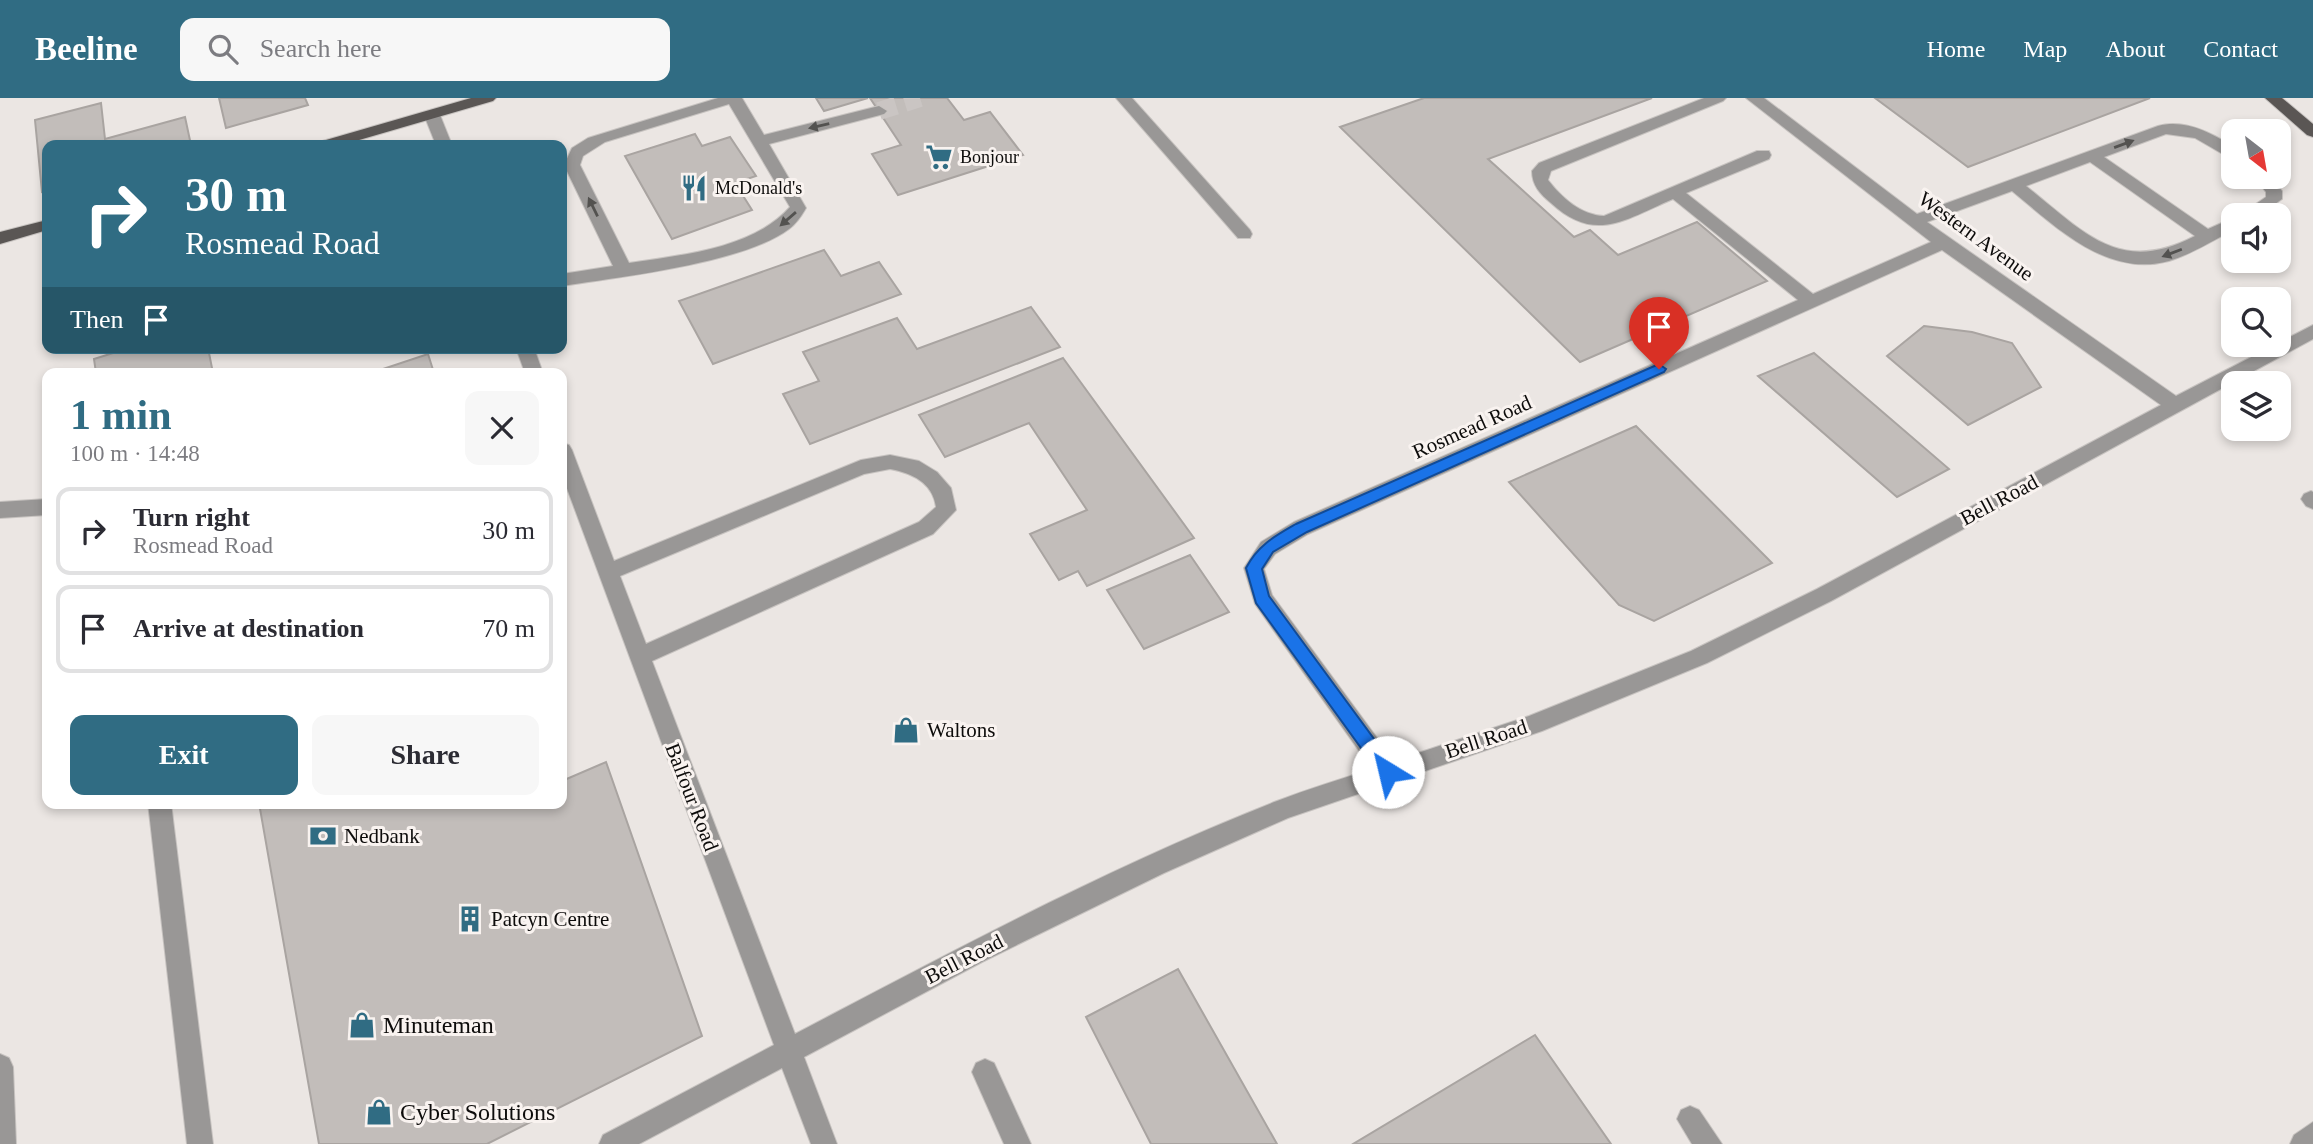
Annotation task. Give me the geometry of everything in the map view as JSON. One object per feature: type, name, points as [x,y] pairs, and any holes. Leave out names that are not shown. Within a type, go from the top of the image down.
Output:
[{"type":"main road","points":[[343,140],[488,98]]},
{"type":"main road","points":[[2273,98],[2313,132]]},
{"type":"main road","points":[[0,238],[42,226]]},
{"type":"street","points":[[567,279],[623,268],[691,260],[762,235],[794,217],[798,208],[794,198],[733,98],[599,139],[582,146],[573,156],[572,166],[623,268]]},
{"type":"street","points":[[1124,98],[1244,234]]},
{"type":"street","points":[[1718,98],[1545,167],[1539,176],[1545,188],[1569,209],[1585,219],[1597,222],[1606,221],[1763,155]]},
{"type":"street","name":"Western Avenue","points":[[1754,98],[1943,243],[2175,405]]},
{"type":"street","points":[[760,141],[879,111]]},
{"type":"street","points":[[432,115],[442,140]]},
{"type":"street","points":[[1915,221],[2164,129],[2182,128],[2198,133],[2221,147]]},
{"type":"street","points":[[2092,156],[2207,236]]},
{"type":"street","points":[[2014,184],[2086,240],[2106,251],[2128,258],[2147,260],[2166,256],[2221,229]]},
{"type":"street","points":[[2268,203],[2274,199],[2272,189]]},
{"type":"street","points":[[1674,192],[1811,301]]},
{"type":"street","name":"Rosmead Road","points":[[1388,772],[1262,598],[1254,568],[1268,548],[1301,528],[1943,243]]},
{"type":"street","name":"Bell Road","points":[[612,1144],[973,954],[1156,865],[1283,809],[1534,723],[1699,657],[1824,595],[2313,331]]},
{"type":"street","points":[[607,573],[861,467],[890,462],[912,466],[930,477],[944,493],[946,510],[926,528],[639,657]]},
{"type":"street","name":"Balfour Road","points":[[567,464],[824,1144]]},
{"type":"street","points":[[0,510],[42,507]]},
{"type":"street","points":[[160,809],[200,1144]]},
{"type":"street","points":[[0,1067],[3,1144]]},
{"type":"street","points":[[985,1072],[1018,1144]]},
{"type":"street","points":[[1690,1119],[1709,1144]]},
{"type":"street","points":[[2303,1144],[2313,1135]]},
{"type":"building","points":[[219,98],[305,98],[308,105],[226,128]]},
{"type":"building","points":[[816,98],[868,98],[824,111]]},
{"type":"building","points":[[870,98],[947,98],[964,120],[990,112],[1023,155],[898,195],[872,154],[901,145]]},
{"type":"building","points":[[1424,98],[1652,98],[1488,159],[1574,237],[1590,230],[1618,255],[1697,222],[1767,281],[1580,362],[1340,127]]},
{"type":"building","points":[[1875,98],[2150,98],[1968,167]]},
{"type":"building","points":[[101,103],[105,139],[185,117],[190,140],[42,140],[42,192],[35,120]]},
{"type":"building","points":[[695,134],[702,146],[730,137],[756,176],[735,183],[752,210],[672,239],[625,156]]},
{"type":"building","points":[[824,250],[841,276],[879,262],[901,294],[713,364],[679,301]]},
{"type":"building","points":[[1031,307],[1060,347],[810,444],[783,394],[819,381],[803,352],[897,318],[917,349]]},
{"type":"building","points":[[1924,326],[1972,332],[2012,343],[2041,387],[1968,425],[1887,356]]},
{"type":"building","points":[[1814,353],[1949,469],[1897,497],[1758,376]]},
{"type":"building","points":[[110,354],[209,354],[212,368],[95,368],[94,359]]},
{"type":"building","points":[[428,354],[432,368],[386,368]]},
{"type":"building","points":[[1063,358],[1194,538],[1087,586],[1078,571],[1059,580],[1030,534],[1087,510],[1029,423],[945,457],[919,415]]},
{"type":"building","points":[[1636,426],[1772,563],[1654,621],[1619,605],[1509,482]]},
{"type":"building","points":[[1190,555],[1229,612],[1144,649],[1107,590]]},
{"type":"building","name":"Patcyn Centre","points":[[606,762],[702,1036],[487,1144],[319,1144],[260,809],[567,809],[567,779]]},
{"type":"building","points":[[1178,969],[1277,1144],[1151,1144],[1086,1017]]},
{"type":"building","points":[[1535,1035],[1611,1144],[1353,1144]]},
{"type":"tunnel","points":[[879,111],[920,98]]},
{"type":"place","name":"Bonjour","points":[[939,157]]},
{"type":"place","name":"McDonald's","points":[[694,188]]},
{"type":"place","name":"Waltons","points":[[906,730]]},
{"type":"place","name":"Nedbank","points":[[323,836]]},
{"type":"place","name":"Patcyn Centre","points":[[470,919]]},
{"type":"place","name":"Minuteman","points":[[362,1025]]},
{"type":"place","name":"Cyber Solutions","points":[[379,1112]]},
{"type":"route","points":[[1388,772],[1262,598],[1254,568],[1268,548],[1301,528],[1659,369]]}]
